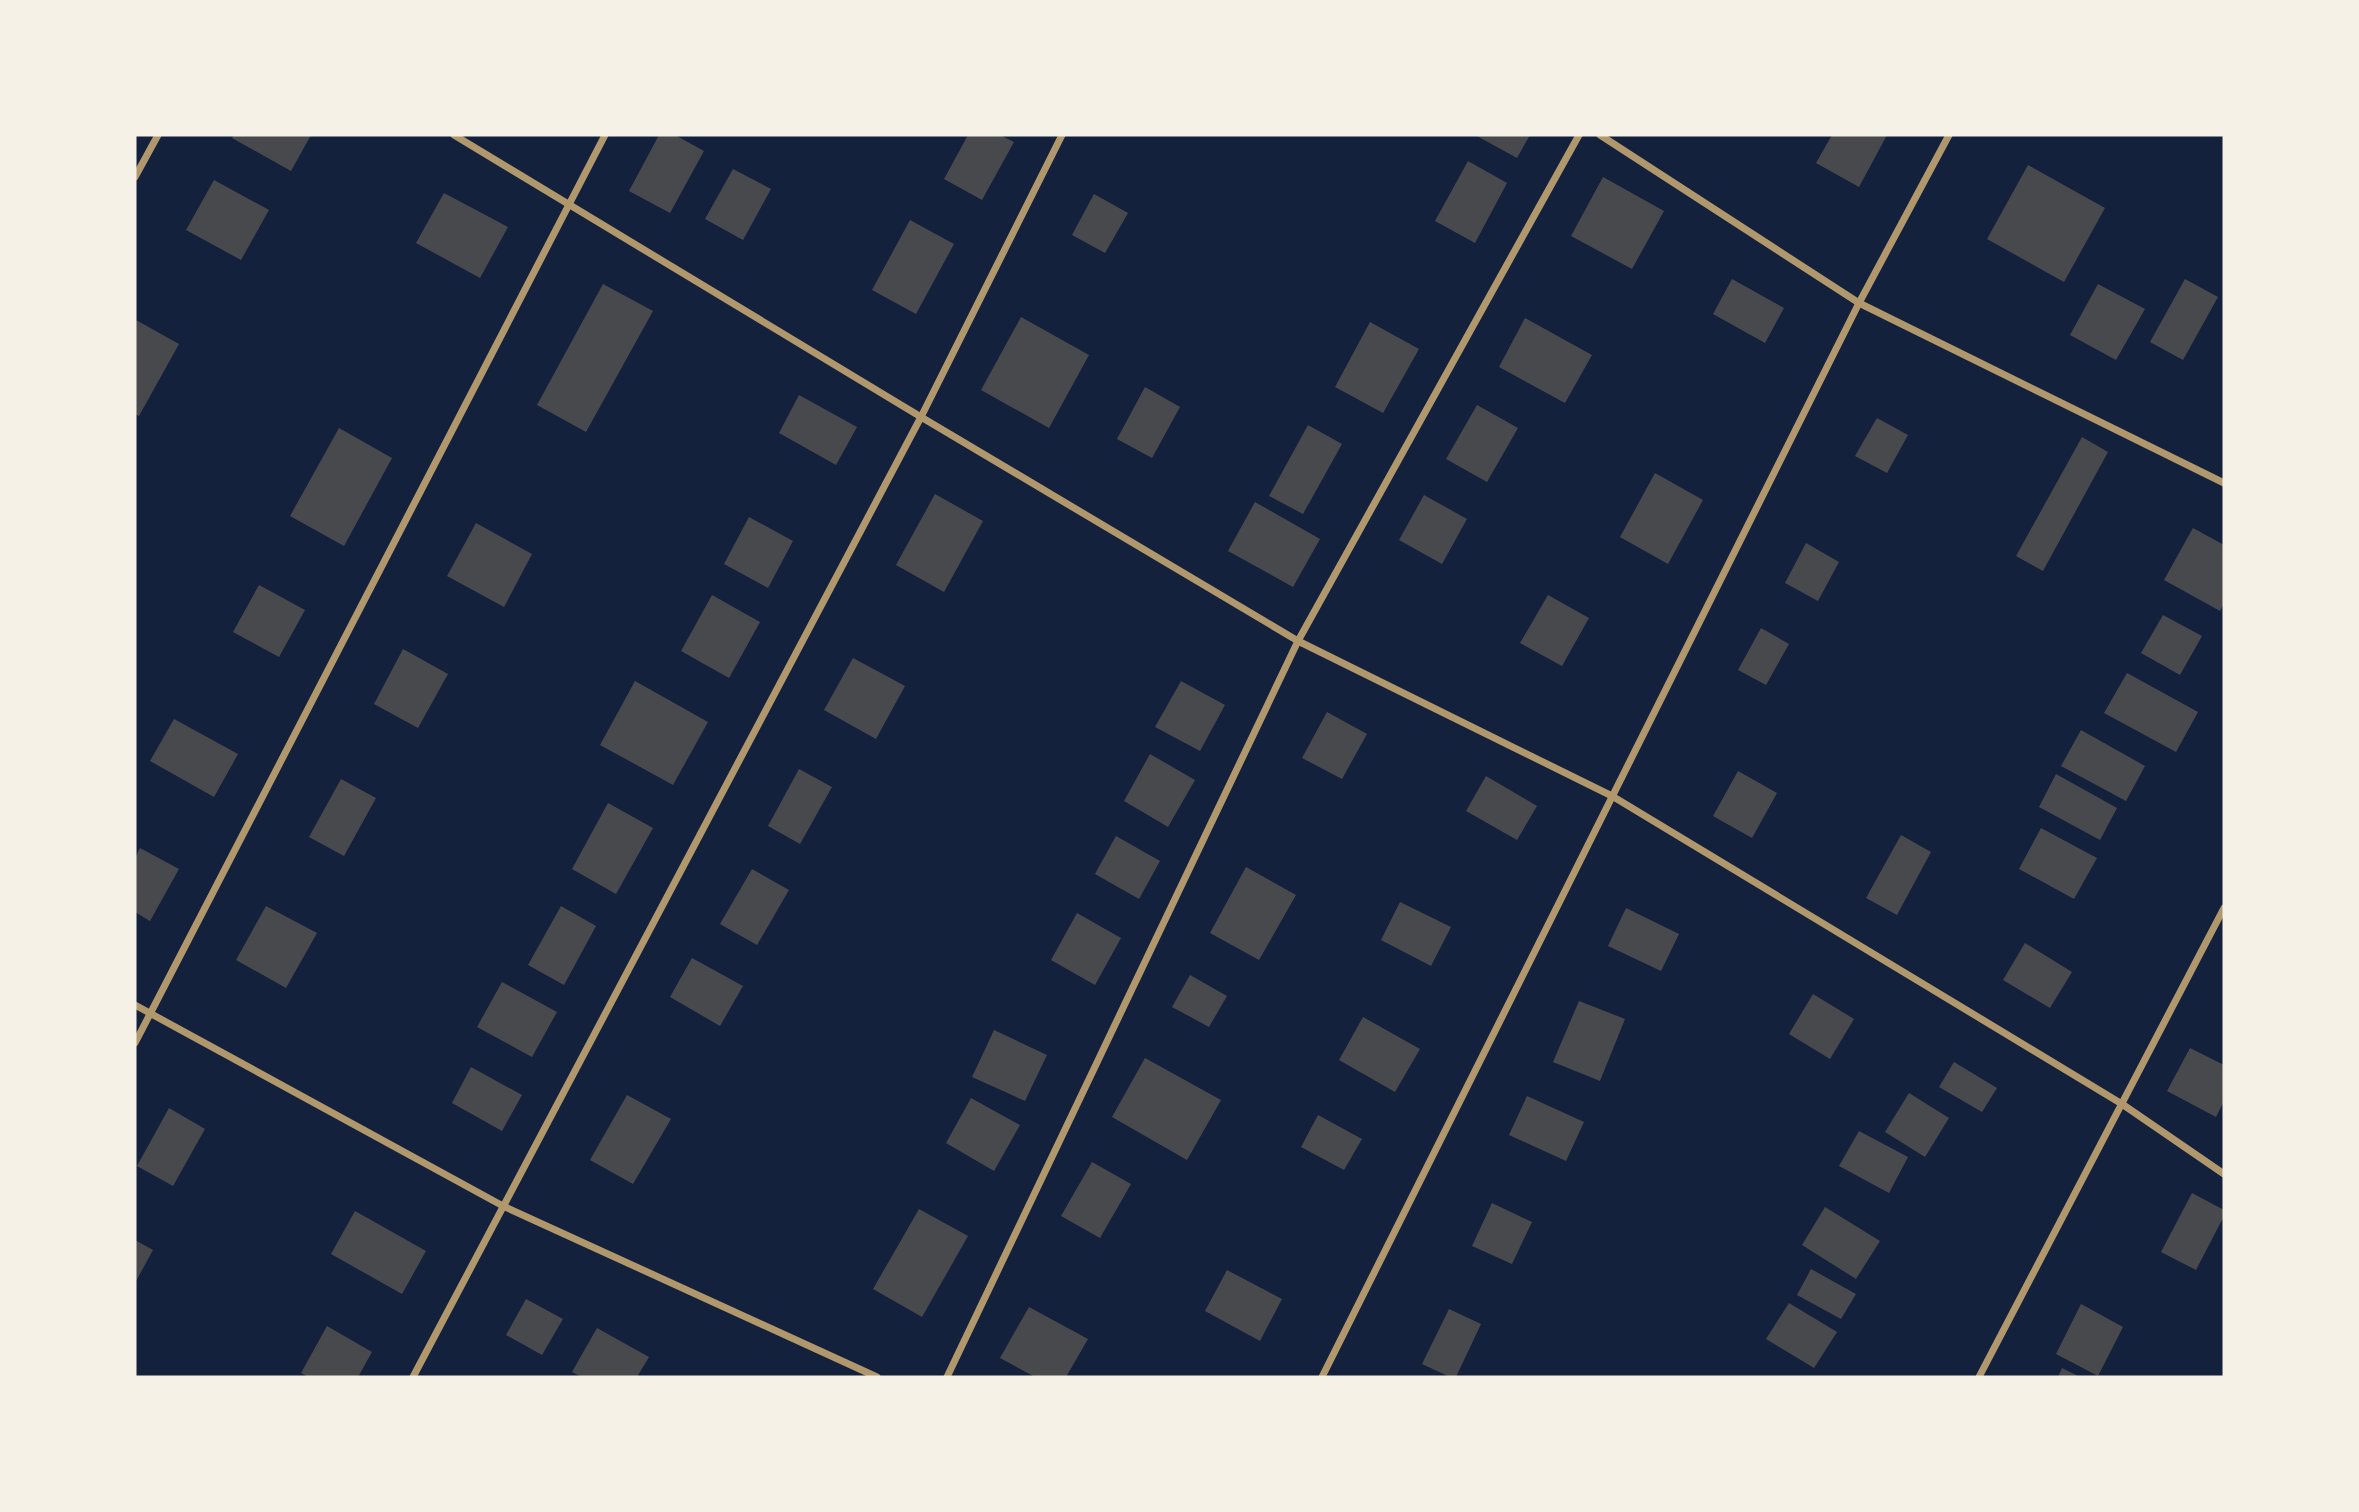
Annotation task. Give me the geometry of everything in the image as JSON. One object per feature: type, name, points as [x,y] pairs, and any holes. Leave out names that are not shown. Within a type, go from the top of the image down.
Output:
[{"type":"street","points":[[135,177],[158,135]]},
{"type":"street","points":[[454,135],[920,417],[1298,641],[1612,796],[2122,1104],[2224,1174]]},
{"type":"street","points":[[135,1043],[605,135]]},
{"type":"street","points":[[413,1377],[920,417],[1062,135]]},
{"type":"street","points":[[947,1377],[1298,641],[1579,135]]},
{"type":"street","points":[[1600,135],[1859,303],[2224,483]]},
{"type":"street","points":[[1322,1377],[1859,303],[1949,135]]},
{"type":"street","points":[[1979,1377],[2224,908]]},
{"type":"street","points":[[135,1005],[503,1206],[877,1377]]},
{"type":"building","points":[[234,135],[311,135],[291,171],[232,138]]},
{"type":"building","points":[[659,135],[675,135],[704,151],[670,213],[629,191]]},
{"type":"building","points":[[968,135],[1000,135],[1014,142],[982,200],[944,179]]},
{"type":"building","points":[[1475,135],[1530,135],[1517,158]]},
{"type":"building","points":[[1832,135],[1887,135],[1859,187],[1816,163]]},
{"type":"building","points":[[1468,161],[1507,183],[1475,243],[1435,221]]},
{"type":"building","points":[[2028,165],[2105,208],[2064,282],[1987,239]]},
{"type":"building","points":[[733,169],[771,189],[743,240],[705,219]]},
{"type":"building","points":[[1603,177],[1664,211],[1632,269],[1571,236]]},
{"type":"building","points":[[214,180],[269,210],[241,260],[186,230]]},
{"type":"building","points":[[444,193],[508,227],[480,278],[416,243]]},
{"type":"building","points":[[1094,194],[1128,213],[1105,253],[1072,235]]},
{"type":"building","points":[[910,220],[954,244],[916,314],[872,290]]},
{"type":"building","points":[[1732,279],[1784,308],[1765,343],[1713,314]]},
{"type":"building","points":[[2185,279],[2218,297],[2183,360],[2150,342]]},
{"type":"building","points":[[603,284],[653,311],[586,432],[537,405]]},
{"type":"building","points":[[2098,284],[2145,309],[2116,360],[2070,335]]},
{"type":"building","points":[[1021,317],[1089,355],[1049,428],[981,390]]},
{"type":"building","points":[[1525,318],[1592,355],[1565,403],[1499,367]]},
{"type":"building","points":[[136,320],[179,344],[139,416],[135,414]]},
{"type":"building","points":[[1370,322],[1419,349],[1383,413],[1335,387]]},
{"type":"building","points":[[1145,387],[1180,407],[1152,458],[1117,439]]},
{"type":"building","points":[[799,395],[857,427],[836,465],[779,433]]},
{"type":"building","points":[[1477,405],[1518,428],[1487,482],[1446,459]]},
{"type":"building","points":[[1877,418],[1908,435],[1887,473],[1855,456]]},
{"type":"building","points":[[1308,425],[1342,444],[1303,514],[1269,496]]},
{"type":"building","points":[[339,428],[392,458],[344,546],[290,516]]},
{"type":"building","points":[[2082,437],[2108,452],[2043,571],[2016,556]]},
{"type":"building","points":[[1655,473],[1703,500],[1668,564],[1620,537]]},
{"type":"building","points":[[935,494],[983,521],[944,592],[896,565]]},
{"type":"building","points":[[1424,495],[1467,519],[1442,564],[1399,540]]},
{"type":"building","points":[[1255,502],[1320,539],[1293,587],[1228,551]]},
{"type":"building","points":[[749,517],[793,541],[768,588],[724,564]]},
{"type":"building","points":[[476,523],[532,554],[504,607],[447,576]]},
{"type":"building","points":[[2193,528],[2224,545],[2224,603],[2220,611],[2164,580]]},
{"type":"building","points":[[1806,543],[1839,562],[1818,601],[1785,583]]},
{"type":"building","points":[[259,585],[305,610],[279,657],[233,632]]},
{"type":"building","points":[[712,595],[760,622],[729,678],[681,651]]},
{"type":"building","points":[[1548,595],[1589,618],[1562,666],[1520,643]]},
{"type":"building","points":[[2163,615],[2202,636],[2180,675],[2141,653]]},
{"type":"building","points":[[1761,628],[1789,644],[1766,685],[1738,670]]},
{"type":"building","points":[[403,649],[448,674],[418,728],[374,704]]},
{"type":"building","points":[[853,658],[905,686],[876,739],[824,710]]},
{"type":"building","points":[[2127,673],[2198,712],[2176,752],[2104,713]]},
{"type":"building","points":[[635,681],[708,722],[673,785],[600,745]]},
{"type":"building","points":[[1181,681],[1225,705],[1200,751],[1155,727]]},
{"type":"building","points":[[1327,712],[1367,734],[1342,779],[1302,758]]},
{"type":"building","points":[[174,719],[238,754],[214,797],[150,761]]},
{"type":"building","points":[[2081,730],[2145,766],[2126,801],[2061,766]]},
{"type":"building","points":[[1150,754],[1195,780],[1168,827],[1124,801]]},
{"type":"building","points":[[799,769],[832,787],[800,844],[768,826]]},
{"type":"building","points":[[1738,771],[1777,793],[1752,838],[1713,816]]},
{"type":"building","points":[[2056,774],[2117,808],[2100,840],[2039,807]]},
{"type":"building","points":[[1486,776],[1537,806],[1517,840],[1466,811]]},
{"type":"building","points":[[341,779],[376,798],[344,856],[309,837]]},
{"type":"building","points":[[608,803],[653,828],[616,894],[572,869]]},
{"type":"building","points":[[2041,828],[2097,858],[2074,899],[2019,869]]},
{"type":"building","points":[[1901,835],[1931,852],[1897,915],[1866,898]]},
{"type":"building","points":[[1116,836],[1160,861],[1139,899],[1095,874]]},
{"type":"building","points":[[140,848],[179,869],[150,921],[135,912],[135,858]]},
{"type":"building","points":[[1246,867],[1296,895],[1259,960],[1210,933]]},
{"type":"building","points":[[752,869],[789,890],[757,945],[720,924]]},
{"type":"building","points":[[1400,902],[1451,927],[1431,966],[1381,940]]},
{"type":"building","points":[[266,906],[317,933],[286,988],[236,960]]},
{"type":"building","points":[[561,906],[596,926],[564,985],[528,965]]},
{"type":"building","points":[[1626,908],[1679,934],[1661,971],[1608,946]]},
{"type":"building","points":[[1077,913],[1121,938],[1095,985],[1051,960]]},
{"type":"building","points":[[2025,943],[2072,972],[2050,1008],[2003,980]]},
{"type":"building","points":[[692,958],[743,986],[720,1026],[670,997]]},
{"type":"building","points":[[1190,975],[1227,996],[1209,1027],[1172,1007]]},
{"type":"building","points":[[502,982],[557,1012],[532,1057],[477,1027]]},
{"type":"building","points":[[1813,994],[1854,1019],[1830,1059],[1789,1034]]},
{"type":"building","points":[[1579,1001],[1625,1019],[1600,1081],[1553,1062]]},
{"type":"building","points":[[1363,1017],[1420,1049],[1395,1092],[1339,1060]]},
{"type":"building","points":[[994,1030],[1047,1055],[1025,1101],[972,1077]]},
{"type":"building","points":[[2190,1048],[2224,1065],[2224,1101],[2216,1117],[2167,1091]]},
{"type":"building","points":[[1145,1058],[1221,1100],[1187,1160],[1112,1117]]},
{"type":"building","points":[[1954,1062],[1997,1088],[1982,1112],[1939,1087]]},
{"type":"building","points":[[471,1067],[522,1095],[502,1131],[452,1103]]},
{"type":"building","points":[[1909,1093],[1949,1118],[1925,1157],[1885,1132]]},
{"type":"building","points":[[627,1095],[671,1119],[633,1184],[590,1160]]},
{"type":"building","points":[[1527,1096],[1584,1122],[1566,1161],[1509,1135]]},
{"type":"building","points":[[971,1098],[1020,1125],[994,1171],[946,1143]]},
{"type":"building","points":[[169,1108],[205,1129],[173,1186],[137,1166]]},
{"type":"building","points":[[1318,1115],[1362,1139],[1344,1170],[1301,1147]]},
{"type":"building","points":[[1859,1131],[1908,1157],[1889,1193],[1839,1166]]},
{"type":"building","points":[[1092,1162],[1131,1184],[1100,1238],[1061,1216]]},
{"type":"building","points":[[2192,1193],[2224,1210],[2224,1216],[2196,1270],[2161,1252]]},
{"type":"building","points":[[1492,1203],[1532,1222],[1512,1264],[1472,1246]]},
{"type":"building","points":[[1825,1207],[1880,1241],[1856,1279],[1802,1245]]},
{"type":"building","points":[[919,1209],[968,1236],[922,1317],[873,1289]]},
{"type":"building","points":[[355,1211],[426,1251],[402,1294],[331,1254]]},
{"type":"building","points":[[135,1240],[153,1250],[135,1283]]},
{"type":"building","points":[[1811,1269],[1856,1294],[1841,1319],[1797,1295]]},
{"type":"building","points":[[1227,1270],[1282,1299],[1260,1341],[1205,1311]]},
{"type":"building","points":[[526,1299],[563,1319],[542,1355],[506,1335]]},
{"type":"building","points":[[1789,1303],[1837,1332],[1814,1368],[1766,1339]]},
{"type":"building","points":[[2081,1304],[2123,1327],[2098,1376],[2056,1354]]},
{"type":"building","points":[[1029,1307],[1088,1339],[1066,1377],[1035,1377],[1000,1358]]},
{"type":"building","points":[[1449,1309],[1481,1324],[1456,1377],[1450,1377],[1422,1364]]},
{"type":"building","points":[[327,1326],[372,1352],[358,1377],[308,1377],[301,1373]]},
{"type":"building","points":[[597,1328],[649,1357],[637,1377],[582,1377],[572,1372]]},
{"type":"building","points":[[2062,1368],[2080,1377],[2058,1377]]}]
